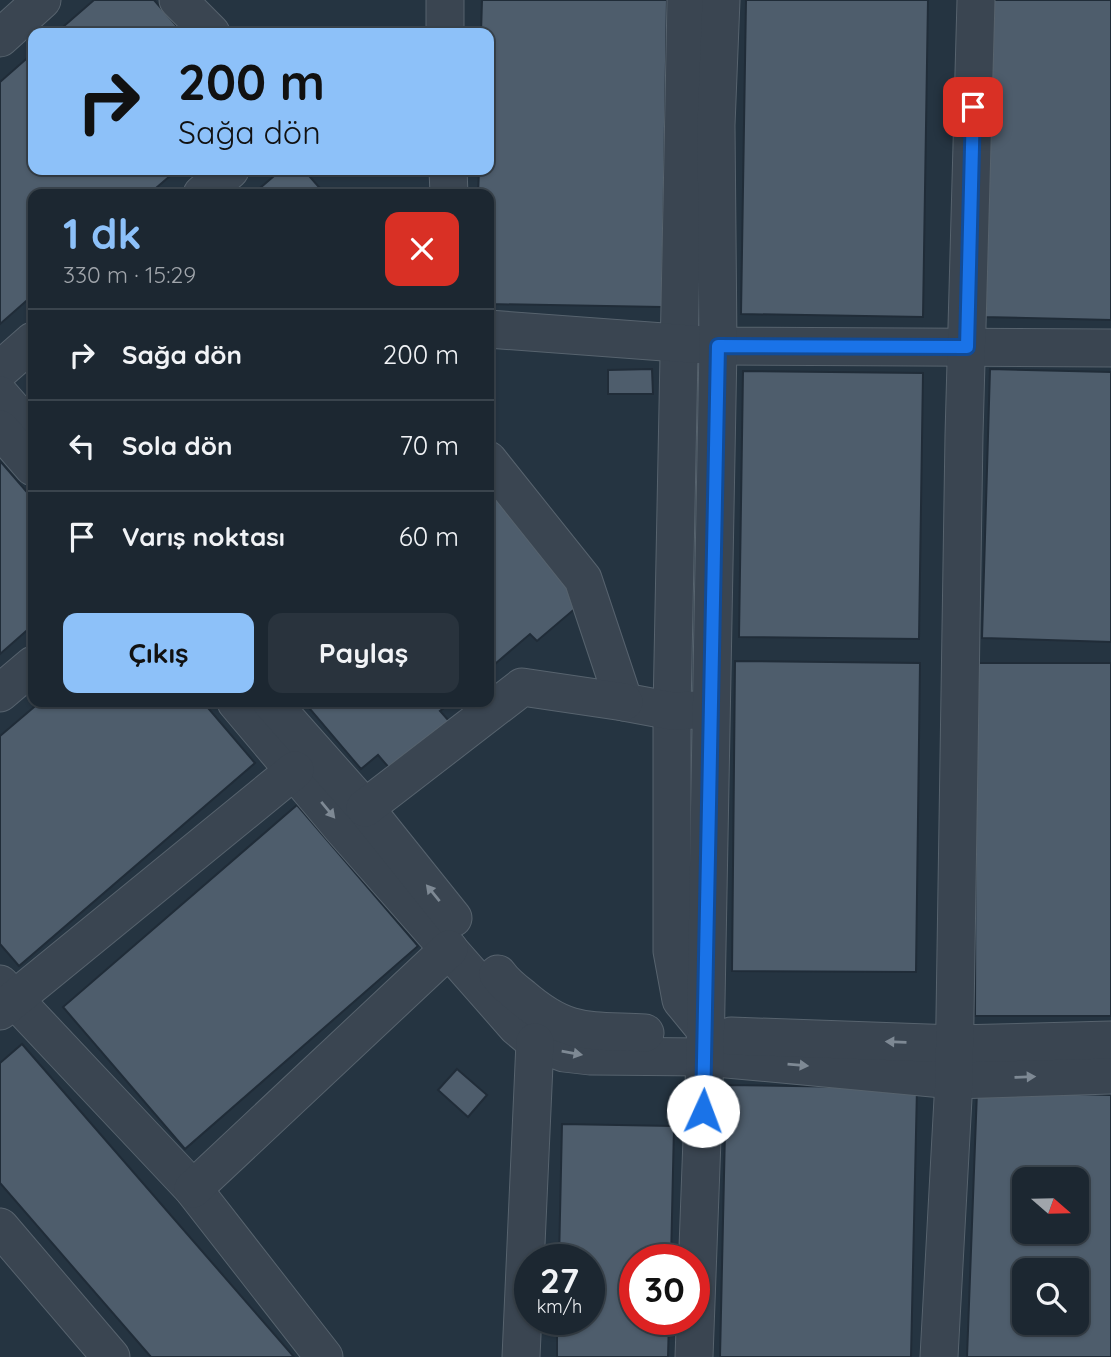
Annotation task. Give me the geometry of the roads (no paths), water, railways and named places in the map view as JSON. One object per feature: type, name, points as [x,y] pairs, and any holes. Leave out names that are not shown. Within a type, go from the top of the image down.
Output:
[{"type":"street","points":[[0,38],[42,0]]},
{"type":"street","points":[[178,0],[206,28]]},
{"type":"street","points":[[445,0],[446,28]]},
{"type":"street","points":[[686,0],[672,710],[672,951],[681,1000],[704,1040]]},
{"type":"street","points":[[694,1357],[711,710],[718,346],[716,125],[721,0]]},
{"type":"street","points":[[939,1357],[955,1044],[976,0]]},
{"type":"street","points":[[208,189],[224,175]]},
{"type":"street","points":[[494,329],[718,346],[1111,348]]},
{"type":"street","points":[[0,370],[28,345]]},
{"type":"street","points":[[0,395],[28,427]]},
{"type":"street","points":[[0,429],[28,461]]},
{"type":"street","points":[[494,468],[583,579],[624,702]]},
{"type":"street","points":[[0,693],[28,669]]},
{"type":"street","points":[[365,808],[522,687],[672,710],[711,710]]},
{"type":"street","points":[[240,707],[517,1027],[535,1042],[564,1053],[590,1056],[704,1040],[954,1080],[1111,1075]]},
{"type":"street","points":[[275,707],[365,808],[502,980],[544,1016],[564,1026],[704,1040],[955,1044],[1111,1040]]},
{"type":"street","points":[[295,770],[5,998],[193,1189],[324,1357]]},
{"type":"street","points":[[193,1189],[449,949]]},
{"type":"street","points":[[521,1357],[535,1042]]},
{"type":"street","points":[[0,1227],[111,1357]]}]
